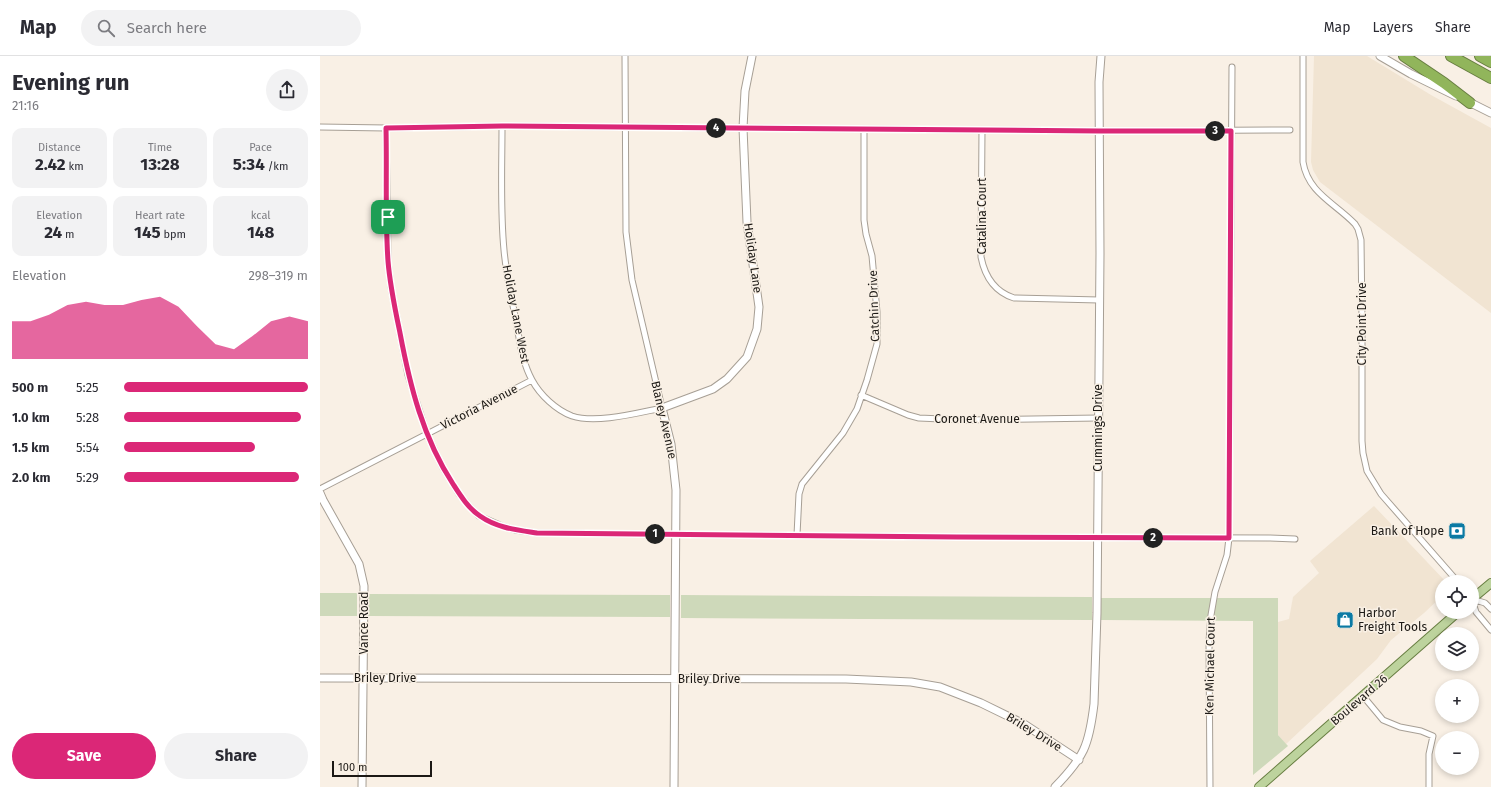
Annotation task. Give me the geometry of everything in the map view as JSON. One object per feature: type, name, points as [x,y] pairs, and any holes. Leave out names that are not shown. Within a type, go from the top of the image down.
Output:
[{"type":"highway","points":[[1404,56],[1444,83],[1470,103]]},
{"type":"highway","points":[[1451,56],[1491,78]]},
{"type":"highway","points":[[1480,56],[1491,62]]},
{"type":"main road","points":[[1479,593],[1491,583]]},
{"type":"main road","name":"Boulevard 26","points":[[1260,787],[1450,619]]},
{"type":"street","name":"Blaney Avenue","points":[[625,56],[625,217],[631,273],[649,357],[669,437],[676,490],[674,787]]},
{"type":"street","name":"Holiday Lane","points":[[662,408],[714,390],[727,379],[747,357],[757,329],[759,307],[747,222],[744,128],[745,91],[752,56]]},
{"type":"street","name":"Cummings Drive","points":[[1055,787],[1079,760],[1086,747],[1092,729],[1094,704],[1098,538],[1099,131],[1101,56]]},
{"type":"street","name":"City Point Drive","points":[[1303,56],[1304,171],[1316,190],[1355,224],[1361,240],[1362,441],[1364,461],[1367,471],[1381,494],[1452,575]]},
{"type":"street","points":[[1380,56],[1411,74],[1491,114]]},
{"type":"street","name":"Ken Michael Court","points":[[1210,787],[1210,622],[1212,603],[1227,555],[1229,538],[1232,68]]},
{"type":"street","points":[[320,127],[386,128],[502,126],[1099,131],[1290,130]]},
{"type":"street","name":"Holiday Lane West","points":[[502,126],[502,226],[504,251],[523,354],[532,380],[539,391],[556,407],[565,413],[577,417],[608,418],[662,408]]},
{"type":"street","points":[[386,128],[388,261],[391,287],[408,375],[427,434],[443,468],[459,494],[470,507],[480,516],[491,522],[515,530],[537,533],[1295,539]]},
{"type":"street","name":"Catchin Drive","points":[[797,535],[799,494],[802,484],[843,433],[857,409],[877,344],[877,312],[872,256],[864,220],[864,129]]},
{"type":"street","name":"Catalina Court","points":[[982,130],[981,257],[986,274],[994,286],[1000,292],[1014,298],[1099,300]]},
{"type":"street","name":"Victoria Avenue","points":[[320,489],[532,380]]},
{"type":"street","name":"Coronet Avenue","points":[[861,395],[908,415],[919,418],[965,420],[1098,418]]},
{"type":"street","name":"Vance Road","points":[[320,493],[359,564],[364,586],[362,787]]},
{"type":"street","points":[[1479,601],[1485,603],[1491,609]]},
{"type":"street","points":[[1479,616],[1491,630]]},
{"type":"street","name":"Briley Drive","points":[[320,678],[846,680],[926,683],[940,687],[1003,713],[1040,734],[1079,760]]},
{"type":"street","points":[[1363,696],[1383,720],[1400,727],[1421,731],[1434,736],[1429,754],[1429,787]]},
{"type":"shaded area","points":[[1314,56],[1367,56],[1431,95],[1491,128],[1491,313],[1320,182],[1313,170],[1311,162]]},
{"type":"shaded area","points":[[1374,506],[1439,575],[1435,575],[1435,603],[1391,640],[1377,659],[1286,744],[1278,735],[1278,622],[1289,619],[1293,597],[1319,573],[1310,561]]},
{"type":"green space","points":[[320,593],[357,593],[357,616],[320,616]]},
{"type":"green space","points":[[368,594],[670,595],[670,617],[368,616]]},
{"type":"green space","points":[[681,595],[1092,597],[1092,620],[681,618]]},
{"type":"green space","points":[[1101,598],[1278,598],[1278,735],[1288,746],[1253,775],[1253,621],[1101,620]]},
{"type":"place","name":"Bank of Hope","points":[[1457,531]]},
{"type":"place","name":"Harbor Freight Tools","points":[[1345,620]]},
{"type":"route","points":[[502,126],[1231,131],[1229,538],[537,533],[515,530],[491,522],[480,516],[470,507],[459,494],[443,468],[427,434],[413,393],[408,375],[391,287],[388,261],[388,217],[386,128],[502,126]]}]
